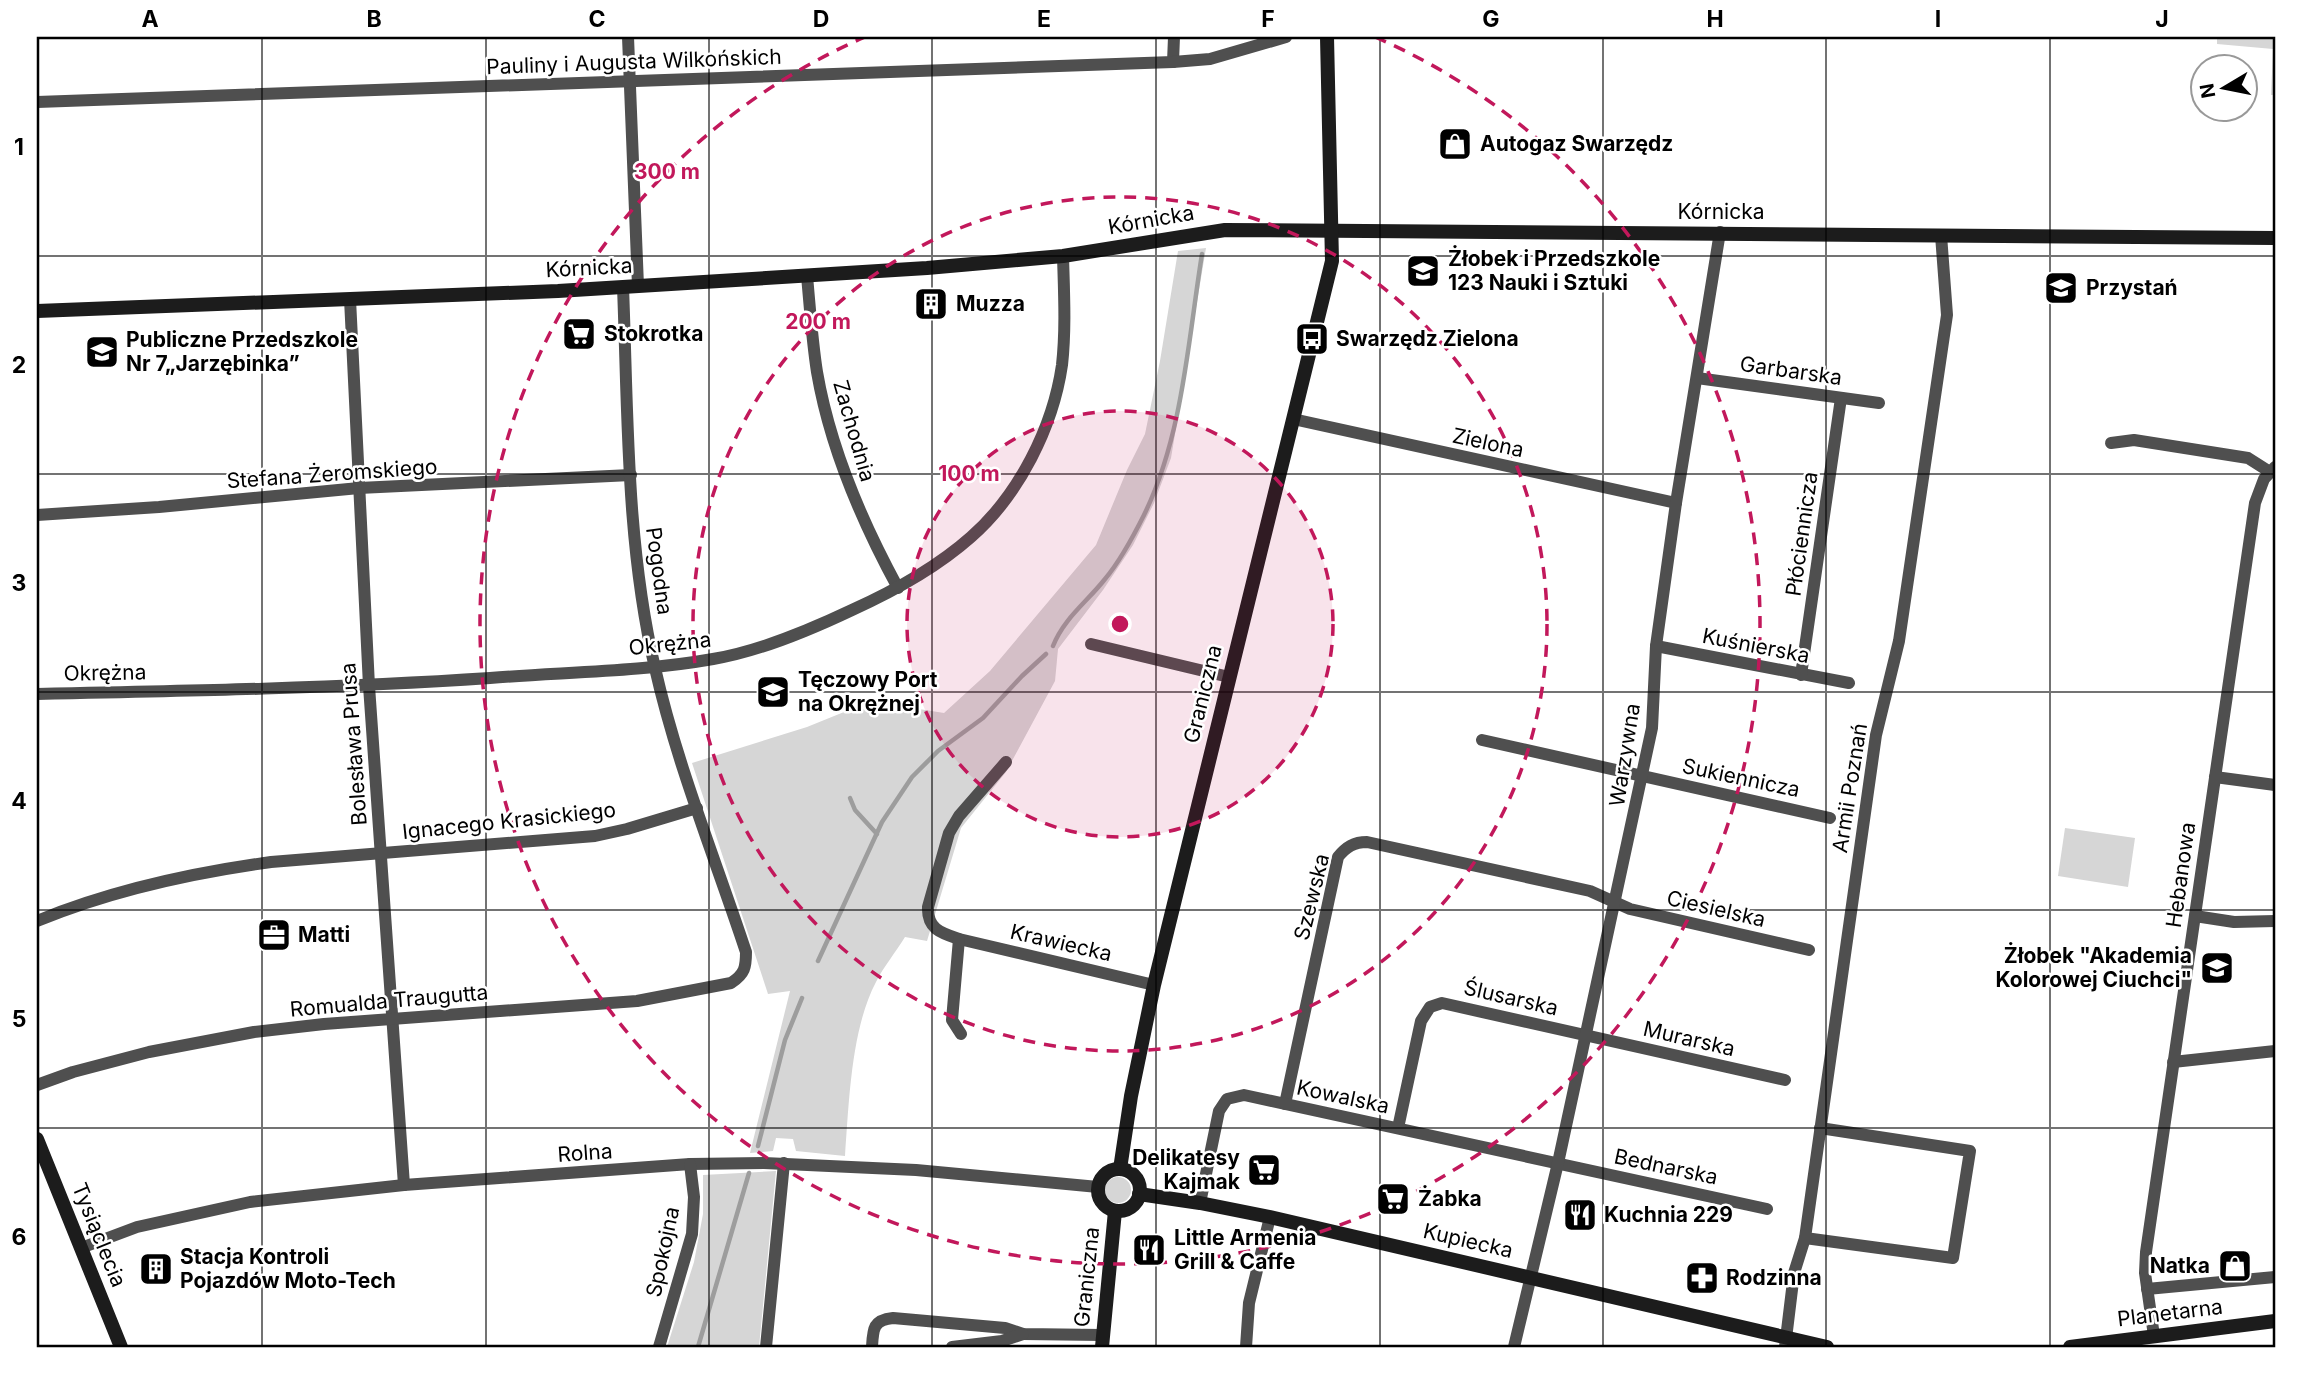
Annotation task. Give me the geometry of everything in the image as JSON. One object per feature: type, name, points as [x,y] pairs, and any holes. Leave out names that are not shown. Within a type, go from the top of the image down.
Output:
[{"type":"street","points":[[628,37],[638,286]]},
{"type":"street","points":[[1173,62],[1174,37]]},
{"type":"street","name":"Pauliny i Augusta Wilkońskich","points":[[37,102],[1173,62],[1210,59],[1286,37]]},
{"type":"street","name":"Graniczna","points":[[1120,1169],[1131,1096],[1154,985],[1332,261],[1327,37]]},
{"type":"street","name":"Kórnicka","points":[[37,311],[623,287],[807,276],[1063,256],[1212,231],[1720,232],[2275,238]]},
{"type":"street","name":"Warzywna","points":[[1514,1347],[1558,1163],[1653,728],[1656,646],[1720,232]]},
{"type":"street","name":"Armii Poznań","points":[[1786,1343],[1794,1273],[1805,1238],[1875,735],[1899,641],[1948,315],[1941,235]]},
{"type":"street","name":"Okrężna","points":[[37,694],[369,686],[654,666],[721,658],[809,629],[898,588],[971,537],[1002,502],[1028,464],[1049,416],[1062,367],[1065,327],[1063,256]]},
{"type":"street","name":"Zachodnia","points":[[807,276],[818,373],[827,414],[855,499],[874,544],[898,588]]},
{"type":"street","name":"Pogodna","points":[[623,287],[637,566],[654,666],[697,808],[746,952],[744,972]]},
{"type":"street","name":"Bolesława Prusa","points":[[350,299],[369,686],[404,1185]]},
{"type":"street","name":"Garbarska","points":[[1697,378],[1879,403]]},
{"type":"street","name":"Płóciennicza","points":[[1801,675],[1841,398]]},
{"type":"street","name":"Zielona","points":[[1293,419],[1676,503]]},
{"type":"street","points":[[2111,443],[2134,440],[2248,458],[2272,469]]},
{"type":"street","name":"Hebanowa","points":[[2154,1336],[2147,1289],[2146,1252],[2255,503],[2259,490],[2272,469]]},
{"type":"street","name":"Stefana Żeromskiego","points":[[37,515],[159,507],[359,488],[631,475]]},
{"type":"street","points":[[1091,644],[1229,677]]},
{"type":"street","name":"Kuśnierska","points":[[1656,646],[1849,683]]},
{"type":"street","name":"Sukiennicza","points":[[1482,740],[1830,818]]},
{"type":"street","name":"Krawiecka","points":[[1006,762],[959,816],[948,833],[929,907],[930,923],[938,932],[959,939],[1154,985]]},
{"type":"street","points":[[2215,777],[2275,785]]},
{"type":"street","name":"Ignacego Krasickiego","points":[[37,920],[110,895],[176,878],[271,862],[595,835],[627,829],[697,808]]},
{"type":"street","name":"Szewska","points":[[1285,1104],[1338,857],[1347,847],[1367,842],[1591,891],[1615,902]]},
{"type":"street","name":"Ciesielska","points":[[1615,902],[1629,909],[1809,950]]},
{"type":"street","points":[[2195,916],[2234,922],[2275,921]]},
{"type":"street","points":[[959,939],[952,1020],[961,1034]]},
{"type":"street","name":"Romualda Traugutta","points":[[37,1085],[107,1063],[206,1040],[285,1028],[637,1001],[732,983],[744,972]]},
{"type":"street","name":"Ślusarska","points":[[1398,1128],[1421,1021],[1430,1007],[1436,1004],[1448,1004],[1585,1035]]},
{"type":"street","name":"Murarska","points":[[1585,1035],[1785,1080]]},
{"type":"street","points":[[2174,1062],[2275,1051]]},
{"type":"street","name":"Kowalska","points":[[1200,1203],[1219,1111],[1223,1102],[1230,1097],[1244,1096],[1285,1104],[1558,1163]]},
{"type":"street","points":[[1805,1238],[1953,1258],[1970,1151],[1820,1128]]},
{"type":"street","name":"Tysiąclecia","points":[[37,1139],[121,1347]]},
{"type":"street","points":[[766,1347],[784,1163]]},
{"type":"street","name":"Rolna","points":[[81,1248],[137,1227],[250,1202],[404,1185],[690,1164],[784,1163],[916,1170],[1098,1187]]},
{"type":"street","name":"Bednarska","points":[[1558,1163],[1767,1209]]},
{"type":"street","name":"Spokojna","points":[[659,1347],[692,1234],[694,1198],[690,1164]]},
{"type":"street","points":[[1120,1169],[1136,1178],[1139,1194],[1129,1208],[1115,1210],[1103,1203],[1098,1195],[1098,1187],[1106,1173],[1120,1169]]},
{"type":"street","name":"Kupiecka","points":[[1139,1194],[1270,1217],[1530,1276],[1786,1343]]},
{"type":"street","name":"Graniczna","points":[[1102,1341],[1115,1210]]},
{"type":"street","points":[[1246,1347],[1251,1293],[1270,1217]]},
{"type":"street","points":[[2147,1289],[2275,1277]]},
{"type":"street","points":[[872,1347],[875,1324],[885,1319],[1005,1328],[1023,1334],[1102,1341]]},
{"type":"street","name":"Planetarna","points":[[2070,1347],[2275,1321]]},
{"type":"street","points":[[953,1347],[1002,1341],[1023,1334]]},
{"type":"street","points":[[1786,1343],[1826,1347]]},
{"type":"shaded area","points":[[2217,37],[2275,37],[2275,95],[2271,95],[2273,49],[2217,44]]},
{"type":"shaded area","points":[[1206,248],[1171,458],[1154,503],[1133,545],[1058,649],[1055,681],[1006,772],[961,828],[927,941],[905,937],[876,982],[856,1044],[845,1156],[796,1151],[793,1139],[776,1138],[773,1151],[750,1153],[790,991],[768,994],[692,763],[807,727],[844,712],[894,705],[944,713],[990,671],[1096,545],[1145,434],[1178,251]]},
{"type":"shaded area","points":[[2065,828],[2135,838],[2128,887],[2058,876]]},
{"type":"shaded area","points":[[776,1171],[759,1347],[667,1347],[694,1262],[703,1214],[703,1175]]},
{"type":"shaded area","points":[[1118,1177],[1127,1181],[1131,1190],[1127,1199],[1118,1203],[1109,1199],[1105,1190],[1109,1181]]},
{"type":"waterway","points":[[1053,646],[1070,619],[1121,556],[1144,515],[1157,484],[1176,420],[1202,254]]},
{"type":"waterway","points":[[818,961],[882,822],[912,777],[938,751],[983,718],[1046,654]]},
{"type":"waterway","points":[[850,798],[855,810],[877,834]]},
{"type":"waterway","points":[[758,1146],[785,1040],[802,998]]},
{"type":"waterway","points":[[698,1347],[749,1173]]},
{"type":"place","name":"Autogaz Swarzędz","points":[[1455,144]]},
{"type":"place","name":"Żłobek i Przedszkole 123 Nauki i Sztuki","points":[[1423,271]]},
{"type":"place","name":"Przystań","points":[[2061,288]]},
{"type":"place","name":"Muzza","points":[[931,304]]},
{"type":"place","name":"Stokrotka","points":[[579,334]]},
{"type":"place","name":"Swarzędz Zielona","points":[[1312,339]]},
{"type":"place","name":"Publiczne Przedszkole Nr 7„Jarzębinka”","points":[[102,352]]},
{"type":"place","name":"Tęczowy Port na Okrężnej","points":[[773,692]]},
{"type":"place","name":"Matti","points":[[274,935]]},
{"type":"place","name":"Żłobek \"Akademia Kolorowej Ciuchci\"","points":[[2217,968]]},
{"type":"place","name":"Delikatesy Kajmak","points":[[1264,1170]]},
{"type":"place","name":"Żabka","points":[[1393,1199]]},
{"type":"place","name":"Kuchnia 229","points":[[1580,1215]]},
{"type":"place","name":"Little Armenia Grill & Caffe","points":[[1149,1250]]},
{"type":"place","name":"Natka","points":[[2235,1266]]},
{"type":"place","name":"Stacja Kontroli Pojazdów Moto-Tech","points":[[156,1269]]},
{"type":"place","name":"Rodzinna","points":[[1702,1278]]}]
